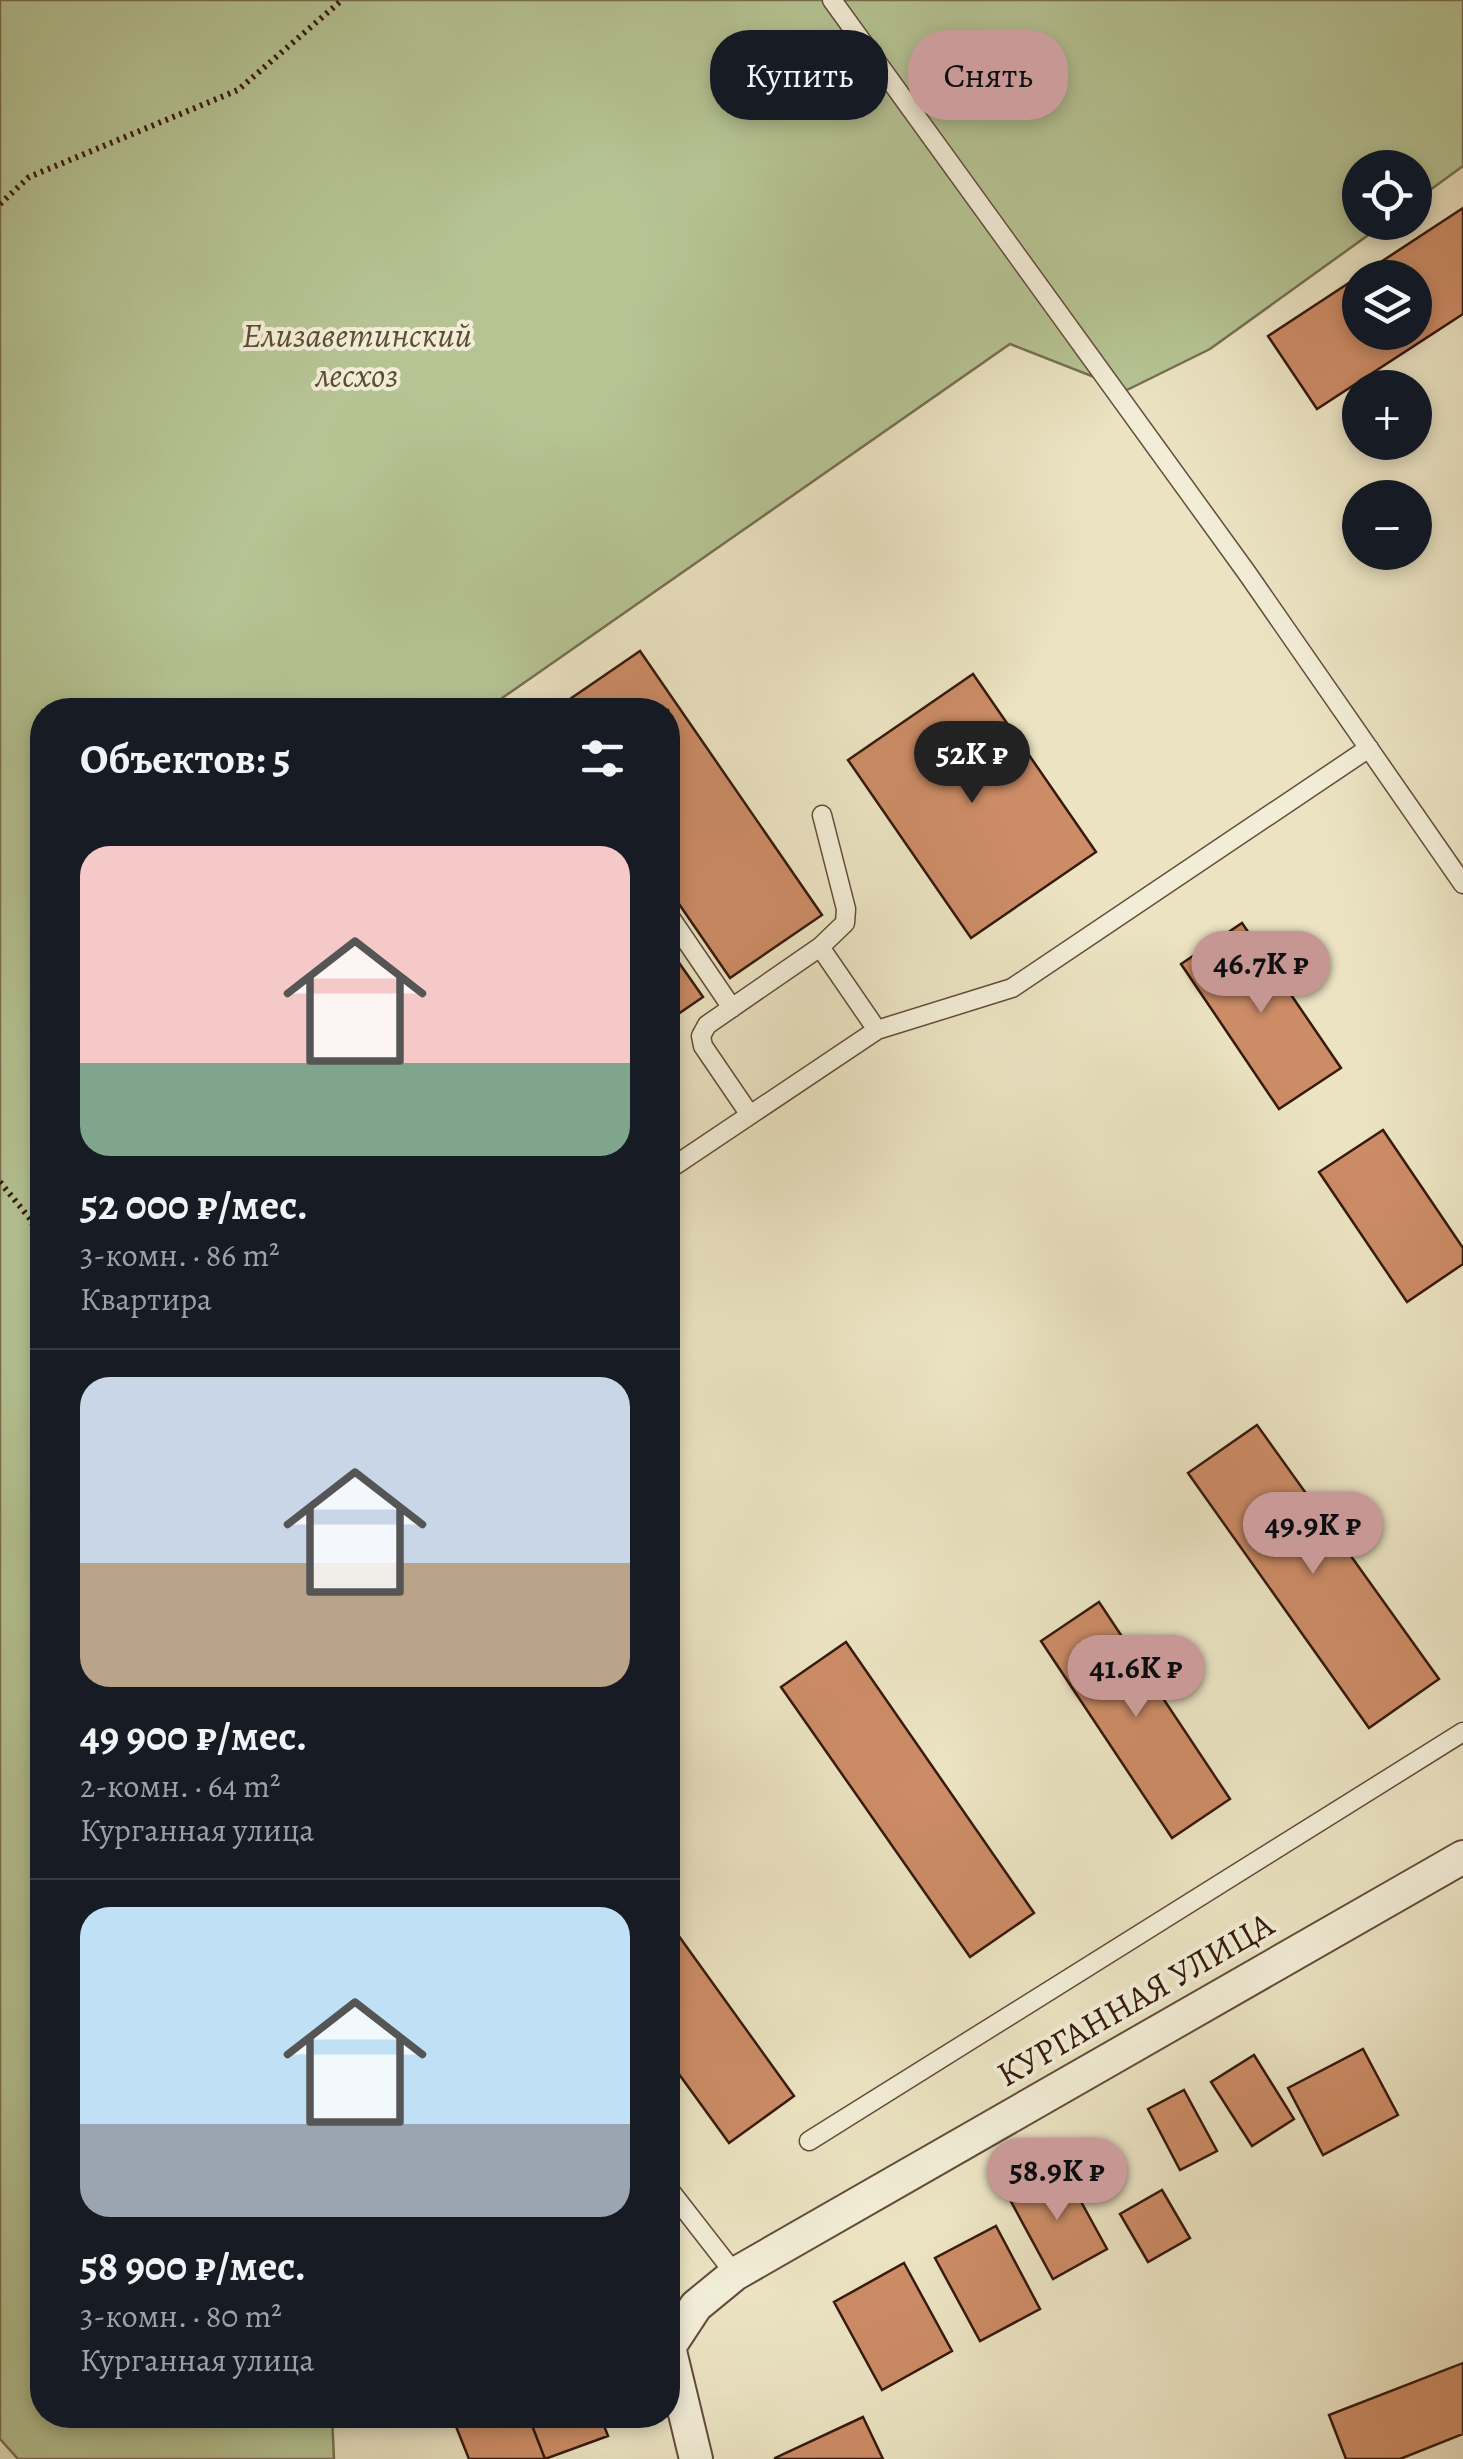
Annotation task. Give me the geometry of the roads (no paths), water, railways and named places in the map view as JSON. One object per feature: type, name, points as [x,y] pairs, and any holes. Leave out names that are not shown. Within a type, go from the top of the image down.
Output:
[{"type":"street","name":"КУРГАННАЯ УЛИЦА","points":[[680,2331],[696,2306],[735,2274],[1463,1857]]},
{"type":"street","name":"КУРГАННАЯ УЛИЦА","points":[[680,2390],[696,2459]]},
{"type":"lane","points":[[832,0],[1248,573],[1463,884]]},
{"type":"lane","points":[[680,1162],[878,1030],[1012,988],[1368,748]]},
{"type":"lane","points":[[750,1115],[703,1046],[701,1036],[707,1025],[820,947],[846,923],[822,815]]},
{"type":"lane","points":[[680,932],[732,1008]]},
{"type":"lane","points":[[820,947],[878,1030]]},
{"type":"lane","points":[[809,2141],[1463,1732]]},
{"type":"lane","points":[[680,2203],[735,2274]]},
{"type":"park label","name":"Елизаветинский лесхоз","points":[[357,355]]}]
